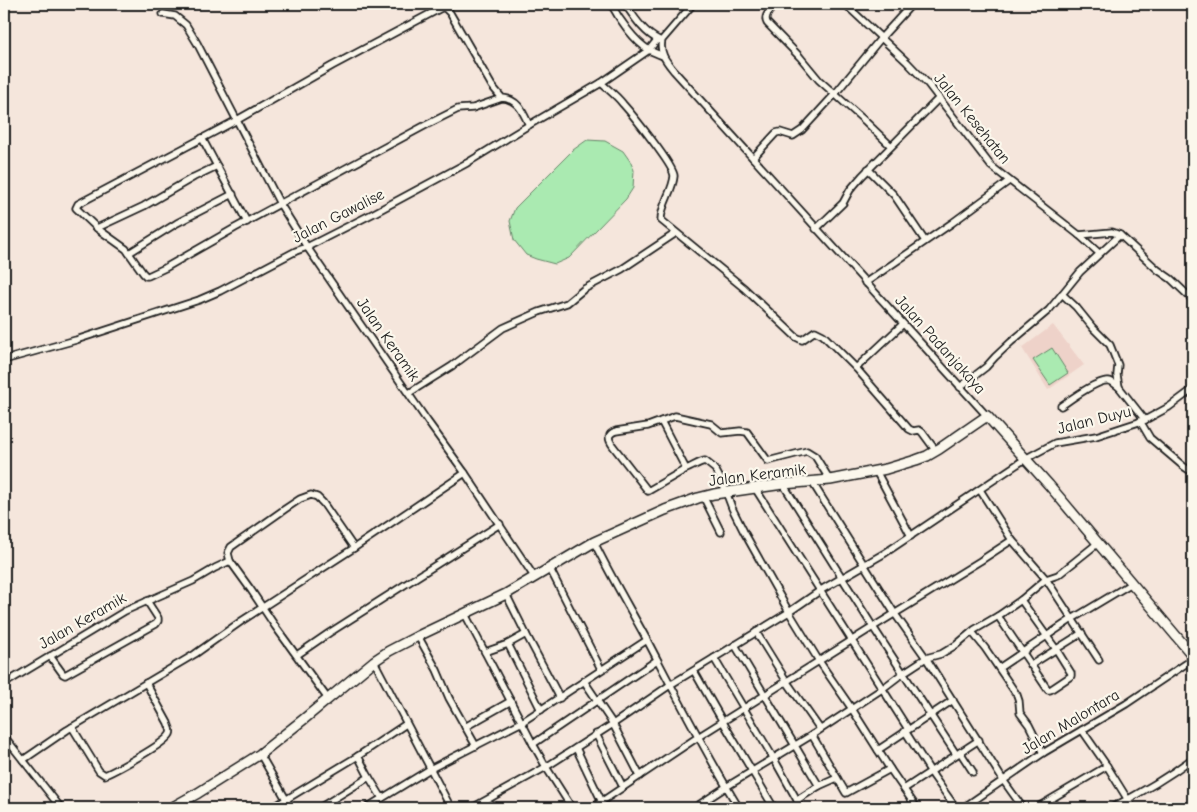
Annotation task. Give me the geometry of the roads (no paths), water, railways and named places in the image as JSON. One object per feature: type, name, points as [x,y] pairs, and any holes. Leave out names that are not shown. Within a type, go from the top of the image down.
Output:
[{"type":"street","points":[[611,4],[619,18],[641,44],[663,56]]},
{"type":"street","points":[[625,4],[640,25],[660,40],[663,56]]},
{"type":"street","name":"Jalan Gawalise","points":[[4,360],[76,340],[199,300],[374,213],[467,163],[601,83],[649,50],[693,4]]},
{"type":"street","points":[[775,4],[766,16],[766,22],[819,80],[891,146]]},
{"type":"street","name":"Jalan Kesehatan","points":[[845,4],[923,79],[988,163],[1080,235],[1100,253]]},
{"type":"street","points":[[753,158],[776,133],[796,135],[835,94],[912,4]]},
{"type":"street","points":[[502,98],[492,86],[450,13],[444,7],[78,204],[76,210],[126,249],[143,273],[148,276],[155,274],[426,124],[458,109],[473,108],[502,98],[510,99],[518,104],[529,125]]},
{"type":"street","name":"Jalan Keramik","points":[[162,14],[175,16],[186,25],[280,204],[307,247],[428,422],[465,472],[535,578]]},
{"type":"street","name":"Jalan Padanjakaya","points":[[663,56],[674,71],[1025,459],[1193,657]]},
{"type":"street","points":[[601,83],[629,110],[673,170],[674,179],[662,209],[661,218],[664,223],[744,288],[796,338],[802,340],[814,331],[819,332],[856,368],[909,429],[922,432],[936,451]]},
{"type":"street","points":[[816,229],[840,206],[850,190],[868,169],[939,98]]},
{"type":"street","points":[[202,138],[247,222]]},
{"type":"street","points":[[97,228],[144,206],[217,166]]},
{"type":"street","points":[[868,169],[894,195],[924,241]]},
{"type":"street","points":[[865,283],[1010,181]]},
{"type":"street","points":[[129,253],[177,223],[232,194]]},
{"type":"street","points":[[1080,235],[1112,232],[1120,235],[1193,300]]},
{"type":"street","points":[[409,393],[452,366],[503,328],[567,303],[584,289],[622,268],[676,233]]},
{"type":"street","points":[[960,387],[987,366],[1011,342],[1049,310],[1080,272],[1120,235]]},
{"type":"street","points":[[1062,294],[1110,345],[1118,365],[1117,375],[1120,387],[1142,420],[1150,438],[1183,466],[1193,471]]},
{"type":"street","points":[[856,368],[903,324]]},
{"type":"street","points":[[1061,406],[1102,382],[1111,381],[1120,387]]},
{"type":"street","name":"Jalan Duyu","points":[[472,808],[546,767],[670,685],[789,612],[821,590],[865,566],[1025,459],[1055,443],[1096,436],[1142,420],[1169,407],[1193,389]]},
{"type":"street","name":"Jalan Keramik","points":[[170,808],[198,793],[260,754],[374,661],[398,646],[506,594],[594,542],[673,506],[703,496],[783,484],[830,480],[876,471],[916,460],[936,451],[987,416]]},
{"type":"street","points":[[830,480],[815,456],[807,452],[768,460],[745,431],[722,433],[711,424],[679,417],[671,417],[648,426],[616,431],[610,434],[609,440],[648,491],[686,469],[705,461],[714,469],[723,484],[744,532],[789,612],[890,770],[918,808]]},
{"type":"street","points":[[661,421],[686,469]]},
{"type":"street","points":[[876,471],[911,536]]},
{"type":"street","points":[[23,760],[72,727],[195,654],[465,472]]},
{"type":"street","points":[[812,482],[895,614],[926,658],[1003,780],[1023,808]]},
{"type":"street","points":[[783,484],[872,627],[930,714],[973,772]]},
{"type":"street","points":[[755,488],[821,590],[930,771],[956,808]]},
{"type":"street","points":[[980,490],[1012,540],[1046,580],[1099,660]]},
{"type":"street","points":[[328,699],[230,561],[228,553],[231,547],[300,499],[311,494],[323,503],[354,548]]},
{"type":"street","points":[[703,496],[721,532]]},
{"type":"street","points":[[297,655],[328,633],[500,524]]},
{"type":"street","points":[[592,808],[698,737],[872,627],[932,592],[1012,540]]},
{"type":"street","points":[[594,542],[698,737],[740,808]]},
{"type":"street","points":[[694,808],[812,736],[926,658],[941,654],[956,645],[972,632],[1022,600],[1046,580],[1058,575],[1098,543]]},
{"type":"street","name":"Jalan Keramik","points":[[4,684],[125,611],[230,561]]},
{"type":"street","points":[[550,569],[601,669]]},
{"type":"street","points":[[999,668],[1072,619],[1132,583]]},
{"type":"street","points":[[506,594],[560,698]]},
{"type":"street","points":[[998,616],[1048,690],[1071,676],[1056,649],[1022,600]]},
{"type":"street","points":[[50,656],[65,675],[156,624],[158,618],[147,601]]},
{"type":"street","points":[[465,614],[533,744],[572,808]]},
{"type":"street","points":[[756,632],[787,682],[820,729]]},
{"type":"street","points":[[972,632],[1017,695],[1020,713],[1043,753]]},
{"type":"street","points":[[1031,665],[1082,633]]},
{"type":"street","points":[[485,652],[508,644],[526,634]]},
{"type":"street","points":[[418,636],[476,746]]},
{"type":"street","points":[[366,808],[430,770],[522,722],[647,640]]},
{"type":"street","points":[[508,644],[541,710]]},
{"type":"street","points":[[735,645],[819,786]]},
{"type":"street","name":"Jalan Malontara","points":[[963,808],[1043,753],[1126,704],[1193,657]]},
{"type":"street","points":[[714,658],[774,759],[800,808]]},
{"type":"street","points":[[533,744],[656,660]]},
{"type":"street","points":[[374,661],[451,808]]},
{"type":"street","points":[[694,671],[774,808]]},
{"type":"street","points":[[584,681],[613,724],[640,776]]},
{"type":"street","points":[[72,727],[99,771],[105,775],[150,750],[169,735],[170,730],[146,683]]},
{"type":"street","points":[[878,750],[953,700]]},
{"type":"street","points":[[465,726],[511,701]]},
{"type":"street","points":[[272,808],[358,756],[406,724]]},
{"type":"street","points":[[1082,730],[1133,808]]},
{"type":"street","points":[[596,734],[623,787]]},
{"type":"street","points":[[4,736],[61,808]]},
{"type":"street","points":[[812,736],[846,793],[890,770]]},
{"type":"street","points":[[904,789],[979,740]]},
{"type":"street","points":[[576,748],[602,802]]},
{"type":"street","points":[[260,754],[291,808]]},
{"type":"street","points":[[358,756],[382,798]]},
{"type":"street","points":[[1111,808],[1128,800],[1193,758]]},
{"type":"street","points":[[1036,808],[1107,766]]},
{"type":"street","points":[[319,808],[369,777]]},
{"type":"street","points":[[797,800],[819,786],[837,778]]},
{"type":"street","points":[[1189,808],[1193,805]]}]
